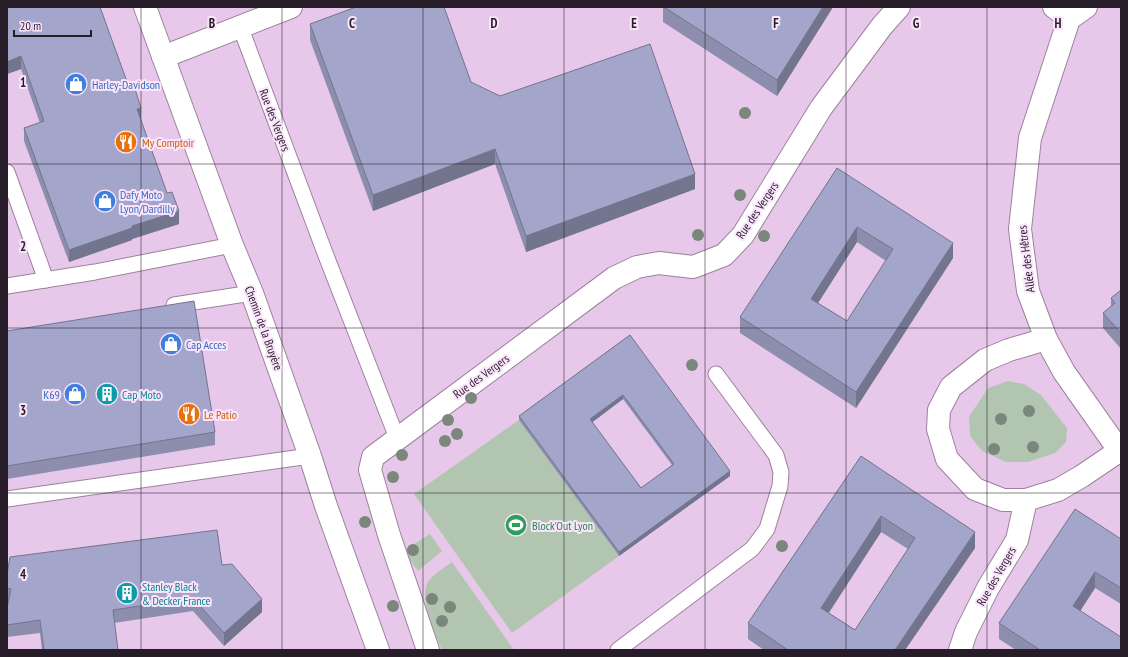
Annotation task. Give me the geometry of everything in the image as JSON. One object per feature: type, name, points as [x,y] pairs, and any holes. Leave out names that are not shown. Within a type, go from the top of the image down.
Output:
[{"type":"street","name":"Chemin de la Bruyère","points":[[145,7],[232,245],[252,293],[378,650]]},
{"type":"street","points":[[163,57],[291,7]]},
{"type":"street","name":"Rue des Vergers","points":[[428,650],[370,470],[373,457],[614,278],[637,267],[660,263],[693,267],[724,255],[742,235],[822,108],[882,26],[898,7]]},
{"type":"street","name":"Allée des Hêtres","points":[[1070,11],[1030,138],[1020,229],[1028,291],[1046,340],[1064,372],[1120,452]]},
{"type":"street","points":[[1046,340],[1009,350],[985,360],[951,387],[939,410],[938,429],[947,459],[975,489],[1003,500],[1026,500],[1058,490],[1120,452]]},
{"type":"street","name":"Rue des Vergers","points":[[960,650],[966,632],[988,588],[1017,540],[1026,500]]},
{"type":"lane","name":"Rue des Vergers","points":[[240,26],[325,253],[397,438]]},
{"type":"lane","points":[[7,172],[46,280]]},
{"type":"lane","points":[[7,286],[95,272],[232,245]]},
{"type":"lane","points":[[160,308],[252,293]]},
{"type":"lane","points":[[618,650],[752,549],[767,530],[780,486],[781,472],[776,455],[716,374]]},
{"type":"lane","points":[[7,499],[310,456]]},
{"type":"shaded area","points":[[7,7],[1121,7],[1121,650],[7,650]]},
{"type":"green space","points":[[1008,381],[1024,384],[1041,395],[1067,428],[1066,442],[1055,453],[1028,462],[1006,462],[982,451],[970,436],[969,417],[988,388]]},
{"type":"green space","name":"Block'Out Lyon","points":[[519,420],[619,556],[512,633],[414,494]]},
{"type":"green space","points":[[430,534],[442,551],[418,571],[403,551]]},
{"type":"green space","points":[[452,562],[514,650],[442,650],[431,624],[425,594],[426,586],[430,579]]},
{"type":"building","points":[[7,7],[100,7],[130,90],[135,89],[141,108],[137,109],[167,193],[172,192],[179,211],[132,226],[132,228],[69,250],[24,128],[44,121],[21,56],[7,62]]},
{"type":"building","points":[[356,7],[444,7],[471,82],[500,96],[650,44],[695,174],[526,236],[495,149],[373,195],[310,24]]},
{"type":"building","points":[[664,7],[823,7],[777,80]]},
{"type":"building","points":[[837,168],[953,243],[856,392],[740,317]],"holes":[[[857,227],[893,249],[847,321],[811,299]]]},
{"type":"building","points":[[1121,290],[1121,333],[1103,313],[1115,303],[1111,298]]},
{"type":"building","name":"Cap Moto","points":[[194,301],[215,432],[7,466],[7,331]]},
{"type":"building","points":[[630,335],[730,471],[619,552],[519,416]],"holes":[[[623,395],[674,464],[641,488],[590,419]]]},
{"type":"building","points":[[861,456],[975,532],[895,650],[788,650],[748,623]],"holes":[[[881,516],[915,538],[855,630],[821,608]]]},
{"type":"building","points":[[1075,509],[1121,539],[1121,588],[1095,572],[1073,606],[1121,637],[1121,650],[1040,650],[999,623]]},
{"type":"building","name":"Stanley Black & Decker France","points":[[217,530],[222,565],[232,564],[262,599],[224,633],[193,598],[113,610],[118,650],[44,650],[40,620],[7,625],[7,608],[11,589],[7,588],[7,574],[10,557]]},
{"type":"place","name":"Harley-Davidson","points":[[76,84]]},
{"type":"place","name":"My Comptoir","points":[[126,142]]},
{"type":"place","name":"Dafy Moto Lyon/Dardilly","points":[[105,201]]},
{"type":"place","name":"Cap Acces","points":[[171,344]]},
{"type":"place","name":"K69","points":[[75,394]]},
{"type":"place","name":"Cap Moto","points":[[107,394]]},
{"type":"place","name":"Le Patio","points":[[189,414]]},
{"type":"place","name":"Block'Out Lyon","points":[[516,525]]},
{"type":"place","name":"Stanley Black & Decker France","points":[[127,593]]}]
